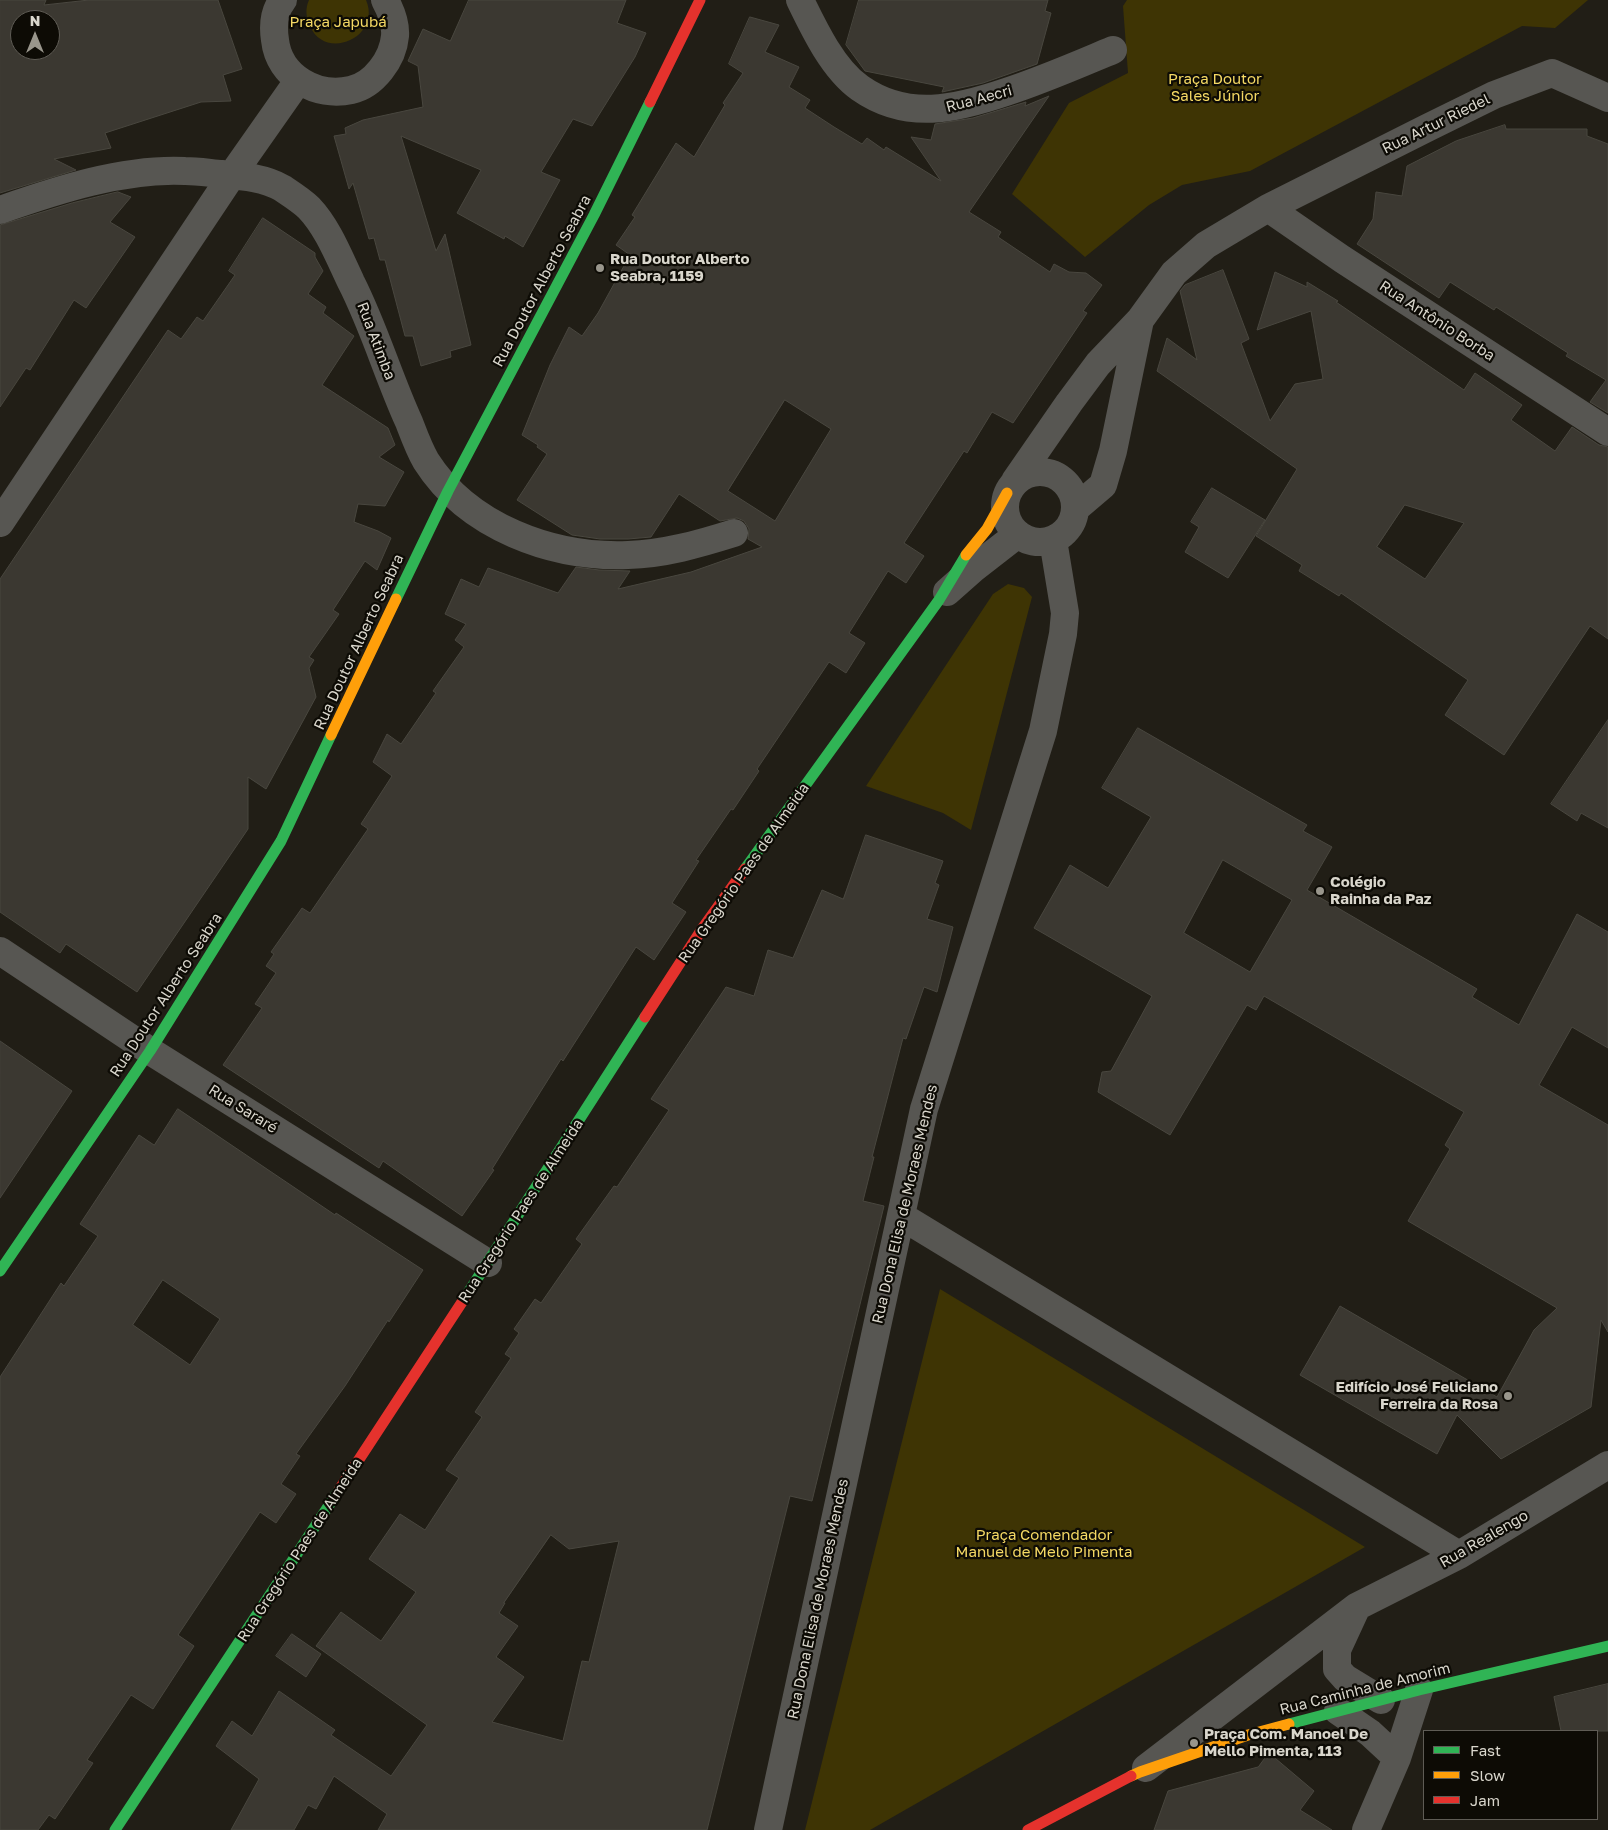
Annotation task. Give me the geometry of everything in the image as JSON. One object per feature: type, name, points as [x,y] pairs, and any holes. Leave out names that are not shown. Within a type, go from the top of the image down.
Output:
[{"type":"street","points":[[283,0],[273,27],[276,50],[288,71],[298,81],[306,86],[329,92],[353,90],[374,78],[389,59],[395,36],[392,12],[385,0]]},
{"type":"street","name":"Rua Doutor Alberto Seabra","points":[[0,1271],[150,1050],[281,841],[448,491],[594,215],[700,0]]},
{"type":"street","name":"Rua Aecri","points":[[800,0],[822,42],[839,67],[859,87],[884,102],[911,109],[941,109],[969,104],[1039,82],[1113,50]]},
{"type":"street","name":"Rua Artur Riedel","points":[[1268,208],[1494,95],[1552,73],[1608,98]]},
{"type":"street","points":[[0,523],[232,175],[298,81]]},
{"type":"street","name":"Rua Atimba","points":[[0,210],[102,179],[149,172],[184,170],[232,175],[255,179],[280,187],[309,208],[328,235],[364,307],[398,399],[425,460],[448,491],[488,521],[528,541],[581,552],[628,555],[683,548],[734,533]]},
{"type":"street","name":"Rua Gregório Paes de Almeida","points":[[115,1830],[488,1263],[702,929],[939,600],[968,552],[987,529],[1011,487],[1069,403],[1098,364],[1140,320],[1174,273],[1206,245],[1268,208]]},
{"type":"street","name":"Rua Antônio Borba","points":[[1268,208],[1342,259],[1608,432]]},
{"type":"street","name":"Rua Gregório Paes de Almeida","points":[[1076,508],[1104,485],[1113,451],[1140,320]]},
{"type":"street","points":[[1041,472],[1055,475],[1066,482],[1073,494],[1076,508],[1072,521],[1064,532],[1053,540],[1041,542],[1028,540],[1018,534],[1008,522],[1005,508],[1011,487],[1027,474],[1041,472]]},
{"type":"street","name":"Rua Gregório Paes de Almeida","points":[[939,600],[973,569],[1018,534]]},
{"type":"street","name":"Rua Dona Elisa de Moraes Mendes","points":[[771,1825],[924,1109],[1043,731],[1063,634],[1065,613],[1053,540]]},
{"type":"street","name":"Rua Sararé","points":[[0,951],[150,1050],[488,1263]]},
{"type":"street","points":[[901,1216],[1460,1554]]},
{"type":"street","name":"Rua Realengo","points":[[1140,1772],[1356,1607],[1460,1554],[1608,1466]]},
{"type":"street","points":[[1356,1607],[1337,1650],[1337,1669],[1345,1678],[1381,1700]]},
{"type":"street","name":"Rua Caminha de Amorim","points":[[1028,1830],[1140,1772],[1248,1735],[1419,1690],[1608,1646]]},
{"type":"street","points":[[1366,1830],[1398,1758],[1419,1690]]},
{"type":"street","points":[[1338,1711],[1370,1733],[1398,1758]]},
{"type":"green space","name":"Praça Japubá","points":[[309,0],[366,0],[369,13],[366,25],[359,34],[350,40],[339,43],[327,42],[317,37],[310,26],[306,13]]},
{"type":"green space","name":"Praça Doutor Sales Júnior","points":[[1127,0],[1588,0],[1555,28],[1522,26],[1250,171],[1182,185],[1149,205],[1085,257],[1012,194],[1069,103],[1128,73],[1123,6]]},
{"type":"green space","points":[[1008,584],[1024,588],[1032,597],[971,830],[943,813],[866,786],[993,594]]},
{"type":"green space","name":"Praça Comendador Manuel de Melo Pimenta","points":[[940,1289],[1365,1547],[870,1830],[805,1830]]},
{"type":"building","points":[[0,0],[46,0],[44,5],[89,0],[218,0],[242,69],[223,75],[231,101],[201,102],[105,133],[111,148],[54,159],[76,170],[0,193]]},
{"type":"building","points":[[469,0],[626,0],[617,23],[646,33],[635,57],[592,126],[573,119],[541,172],[560,180],[523,247],[505,236],[504,239],[457,213],[481,170],[401,136],[436,251],[445,234],[471,345],[450,351],[451,357],[421,366],[413,336],[405,336],[385,260],[380,260],[374,238],[369,239],[353,183],[349,189],[334,136],[346,134],[345,128],[363,120],[423,107],[418,66],[408,61],[423,29],[450,41]]},
{"type":"building","points":[[859,0],[1048,0],[1045,11],[1051,13],[1037,64],[983,83],[942,92],[944,87],[865,71],[846,45]]},
{"type":"building","points":[[750,17],[779,25],[765,52],[799,67],[789,87],[810,100],[805,108],[862,144],[867,138],[884,150],[886,147],[941,181],[911,137],[931,140],[935,124],[973,118],[1026,102],[1025,106],[1049,96],[969,212],[1001,232],[998,237],[1050,272],[1054,264],[1069,272],[1086,273],[1102,285],[1083,311],[1087,313],[1013,423],[992,412],[967,453],[964,451],[904,543],[924,556],[906,583],[888,571],[849,633],[865,643],[846,673],[829,662],[757,769],[759,771],[733,810],[731,809],[696,860],[699,861],[672,903],[686,912],[654,960],[636,947],[563,1061],[561,1059],[492,1169],[494,1170],[462,1216],[383,1161],[379,1168],[223,1065],[262,1008],[255,1004],[276,973],[266,966],[274,954],[271,952],[302,908],[310,913],[368,829],[361,824],[392,776],[373,762],[387,734],[401,744],[436,693],[433,691],[464,647],[455,640],[466,624],[445,614],[461,579],[479,587],[488,568],[558,593],[576,567],[630,571],[618,589],[691,572],[762,547],[748,539],[749,529],[744,521],[737,518],[720,521],[679,494],[651,537],[628,539],[600,539],[572,535],[517,500],[547,454],[537,447],[538,445],[522,435],[550,365],[569,327],[582,336],[598,313],[630,255],[616,245],[635,217],[632,215],[676,143],[694,157],[725,105],[723,103],[743,73],[729,64]],"holes":[[[785,400],[831,429],[775,521],[728,491]]]},
{"type":"building","points":[[1505,125],[1506,129],[1587,129],[1587,136],[1608,144],[1608,413],[1590,402],[1606,380],[1566,356],[1568,353],[1496,307],[1494,310],[1450,282],[1439,298],[1357,244],[1373,219],[1376,192],[1402,196],[1407,166],[1456,141]]},
{"type":"building","points":[[118,192],[131,197],[110,222],[135,237],[86,308],[74,300],[30,370],[26,368],[0,407],[0,225],[72,203]]},
{"type":"building","points":[[263,218],[315,253],[315,257],[323,271],[308,294],[326,307],[323,313],[354,336],[322,385],[388,428],[395,445],[379,457],[404,472],[385,506],[358,504],[354,522],[391,538],[377,570],[365,561],[333,610],[339,614],[309,657],[314,660],[309,668],[316,697],[266,789],[248,777],[248,829],[137,992],[66,944],[60,953],[0,912],[0,579],[168,330],[181,339],[197,317],[203,321],[235,275],[229,271]]},
{"type":"building","points":[[1223,270],[1249,339],[1241,343],[1270,421],[1295,384],[1323,379],[1311,311],[1257,330],[1275,272],[1307,287],[1307,282],[1338,301],[1336,302],[1464,390],[1475,373],[1522,405],[1511,420],[1555,451],[1572,427],[1599,445],[1608,447],[1608,639],[1590,626],[1504,755],[1445,715],[1468,680],[1341,593],[1339,596],[1299,571],[1302,565],[1256,536],[1297,469],[1157,371],[1167,338],[1197,360],[1180,291],[1185,285]],"holes":[[[1405,505],[1464,523],[1425,579],[1377,547]]]},
{"type":"building","points":[[1212,488],[1265,520],[1228,578],[1185,552],[1199,527],[1191,522]]},
{"type":"building","points":[[1608,720],[1608,828],[1581,813],[1577,821],[1551,804]]},
{"type":"building","points":[[1138,728],[1307,825],[1303,831],[1332,847],[1307,890],[1477,989],[1472,997],[1519,1025],[1577,914],[1608,932],[1608,1048],[1572,1027],[1539,1085],[1608,1125],[1608,1332],[1601,1320],[1591,1407],[1501,1459],[1457,1415],[1437,1454],[1300,1375],[1340,1306],[1497,1397],[1534,1330],[1557,1308],[1408,1221],[1450,1149],[1445,1145],[1464,1112],[1264,996],[1256,1010],[1247,1005],[1170,1135],[1098,1092],[1102,1072],[1111,1071],[1152,996],[1034,928],[1070,865],[1108,888],[1151,817],[1102,788]],"holes":[[[1223,860],[1292,900],[1250,972],[1184,933]]]},
{"type":"building","points":[[866,835],[943,861],[935,883],[939,885],[927,919],[953,927],[937,992],[924,987],[906,1039],[903,1038],[872,1157],[874,1157],[863,1201],[884,1206],[812,1501],[790,1496],[707,1830],[378,1830],[387,1814],[334,1776],[316,1809],[308,1805],[294,1830],[231,1830],[259,1779],[216,1746],[232,1721],[252,1736],[279,1691],[335,1730],[331,1735],[391,1776],[427,1725],[316,1646],[341,1612],[381,1641],[416,1592],[369,1559],[400,1514],[425,1530],[459,1478],[446,1470],[482,1417],[475,1412],[511,1358],[505,1354],[519,1333],[514,1329],[535,1299],[541,1303],[582,1244],[576,1239],[614,1186],[617,1187],[669,1110],[651,1099],[726,987],[754,996],[768,950],[793,958],[822,890],[843,899]],"holes":[[[551,1535],[569,1549],[619,1541],[589,1662],[582,1661],[563,1741],[492,1722],[524,1677],[496,1657],[518,1626],[499,1613]]]},
{"type":"building","points":[[0,1041],[72,1091],[0,1198]]},
{"type":"building","points":[[178,1109],[335,1215],[336,1213],[423,1270],[345,1386],[296,1454],[300,1456],[281,1484],[296,1494],[276,1523],[260,1512],[178,1635],[194,1646],[153,1709],[131,1695],[87,1760],[93,1763],[55,1819],[49,1815],[38,1830],[0,1830],[0,1377],[61,1283],[64,1286],[98,1236],[80,1224],[139,1135],[154,1145]],"holes":[[[163,1280],[220,1319],[190,1365],[133,1325]]]},
{"type":"building","points":[[292,1634],[321,1654],[306,1677],[276,1656]]},
{"type":"building","points":[[1608,1684],[1608,1731],[1561,1730],[1554,1697]]},
{"type":"building","points":[[1269,1753],[1314,1791],[1300,1810],[1332,1830],[1154,1830],[1168,1791],[1258,1767]]},
{"type":"traffic: fast","points":[[396,599],[448,491],[594,215],[650,102]]},
{"type":"traffic: fast","points":[[745,869],[939,600],[966,555]]},
{"type":"traffic: fast","points":[[0,1271],[150,1051],[281,841],[331,735]]},
{"type":"traffic: fast","points":[[466,1296],[645,1017]]},
{"type":"traffic: fast","points":[[115,1830],[339,1490]]},
{"type":"traffic: fast","points":[[1289,1724],[1419,1690],[1608,1646]]},
{"type":"traffic: slow","points":[[966,555],[987,529],[1007,493]]},
{"type":"traffic: slow","points":[[331,735],[396,599]]},
{"type":"traffic: slow","points":[[1131,1776],[1248,1735],[1289,1724]]},
{"type":"traffic: jam","points":[[650,102],[700,0]]},
{"type":"traffic: jam","points":[[645,1017],[702,929],[745,869]]},
{"type":"traffic: jam","points":[[339,1490],[466,1296]]},
{"type":"traffic: jam","points":[[1028,1830],[1131,1776]]},
{"type":"place","name":"Rua Doutor Alberto Seabra, 1159","points":[[600,268]]},
{"type":"place","name":"Colégio Rainha da Paz","points":[[1320,891]]},
{"type":"place","name":"Edifício José Feliciano Ferreira da Rosa","points":[[1508,1396]]},
{"type":"place","name":"Praça Com. Manoel De Mello Pimenta, 113","points":[[1194,1743]]}]
